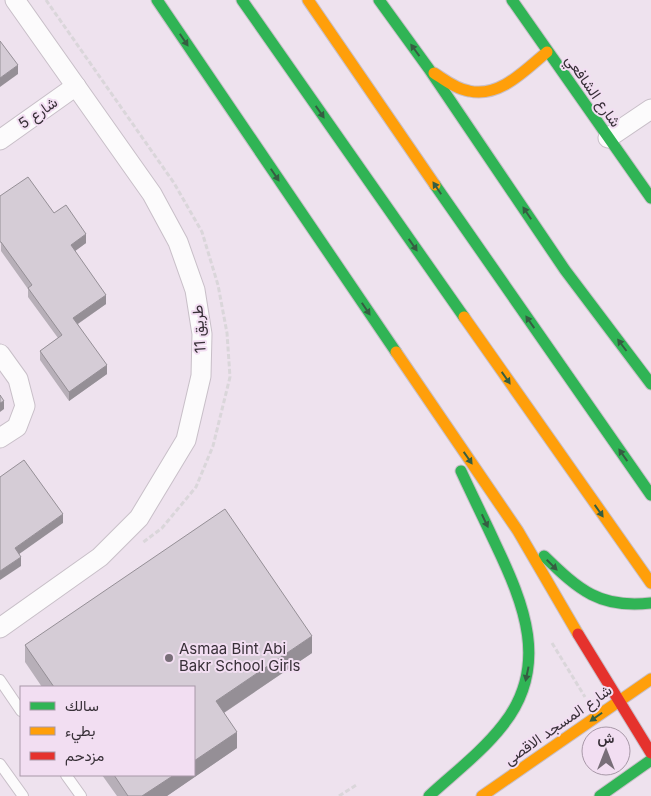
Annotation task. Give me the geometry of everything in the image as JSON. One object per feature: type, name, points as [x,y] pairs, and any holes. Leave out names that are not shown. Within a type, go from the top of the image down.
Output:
[{"type":"main road","points":[[157,0],[518,531],[618,701],[651,753]]},
{"type":"main road","points":[[242,0],[651,583]]},
{"type":"main road","points":[[308,0],[651,495]]},
{"type":"main road","points":[[318,0],[347,56]]},
{"type":"main road","points":[[379,0],[566,270],[651,384]]},
{"type":"main road","name":"شارع الشافعي","points":[[512,0],[651,198]]},
{"type":"main road","points":[[238,14],[302,86]]},
{"type":"main road","points":[[428,69],[449,84],[467,92],[488,93],[502,87],[547,52]]},
{"type":"main road","points":[[566,270],[615,318]]},
{"type":"main road","points":[[426,398],[520,598],[528,627],[530,649],[527,675],[513,712],[493,737],[429,796]]},
{"type":"main road","points":[[518,531],[560,573],[589,596],[616,605],[636,606],[651,603]]},
{"type":"main road","name":"شارع المسجد الاقصى","points":[[482,796],[651,679]]},
{"type":"main road","points":[[650,727],[651,745]]},
{"type":"main road","points":[[600,796],[651,760]]},
{"type":"street","name":"طريق 11","points":[[0,628],[100,557],[139,518],[186,440],[201,376],[202,334],[195,290],[178,242],[152,194],[15,0]]},
{"type":"street","name":"شارع 5","points":[[0,140],[76,86]]},
{"type":"street","points":[[608,138],[651,109]]},
{"type":"street","points":[[0,354],[18,379],[25,406],[17,427],[0,438]]},
{"type":"lane","points":[[1,682],[20,710]]},
{"type":"lane","points":[[0,764],[22,796]]},
{"type":"lane","points":[[67,776],[81,796]]},
{"type":"path","points":[[46,0],[174,183],[202,232],[218,285],[227,333],[230,377],[213,446],[196,487],[162,528],[138,546]]},
{"type":"path","points":[[548,636],[597,716]]},
{"type":"path","points":[[339,796],[358,784]]},
{"type":"building","points":[[0,41],[18,65],[0,78]]},
{"type":"building","points":[[28,177],[54,213],[66,205],[86,234],[71,245],[106,295],[73,318],[107,365],[69,392],[40,351],[62,335],[28,288],[32,285],[0,242],[0,196]]},
{"type":"building","points":[[0,395],[4,401],[0,403]]},
{"type":"building","points":[[24,460],[63,514],[15,548],[21,557],[0,571],[0,477]]},
{"type":"building","name":"Asmaa Bint Abi Bakr School Girls","points":[[225,509],[312,636],[216,701],[237,732],[195,760],[195,686],[53,686],[25,645]]},
{"type":"building","points":[[115,776],[172,776],[142,796],[128,796]]},
{"type":"traffic: fast","points":[[157,0],[396,352]]},
{"type":"traffic: fast","points":[[242,0],[464,317]]},
{"type":"traffic: fast","points":[[379,0],[429,69],[565,270],[651,384]]},
{"type":"traffic: fast","points":[[512,0],[651,198]]},
{"type":"traffic: fast","points":[[435,185],[651,495]]},
{"type":"traffic: fast","points":[[429,796],[477,753],[503,725],[517,703],[526,680],[529,658],[528,635],[515,589],[461,471]]},
{"type":"traffic: fast","points":[[544,556],[568,579],[604,600],[633,604],[651,603]]},
{"type":"traffic: fast","points":[[600,796],[651,760]]},
{"type":"traffic: slow","points":[[308,0],[435,185]]},
{"type":"traffic: slow","points":[[434,73],[464,90],[480,92],[491,90],[511,81],[547,52]]},
{"type":"traffic: slow","points":[[464,317],[651,583]]},
{"type":"traffic: slow","points":[[396,352],[518,531],[578,634]]},
{"type":"traffic: slow","points":[[482,796],[651,679]]},
{"type":"traffic: jam","points":[[578,634],[651,753]]},
{"type":"place","name":"Asmaa Bint Abi Bakr School Girls","points":[[169,658]]}]
